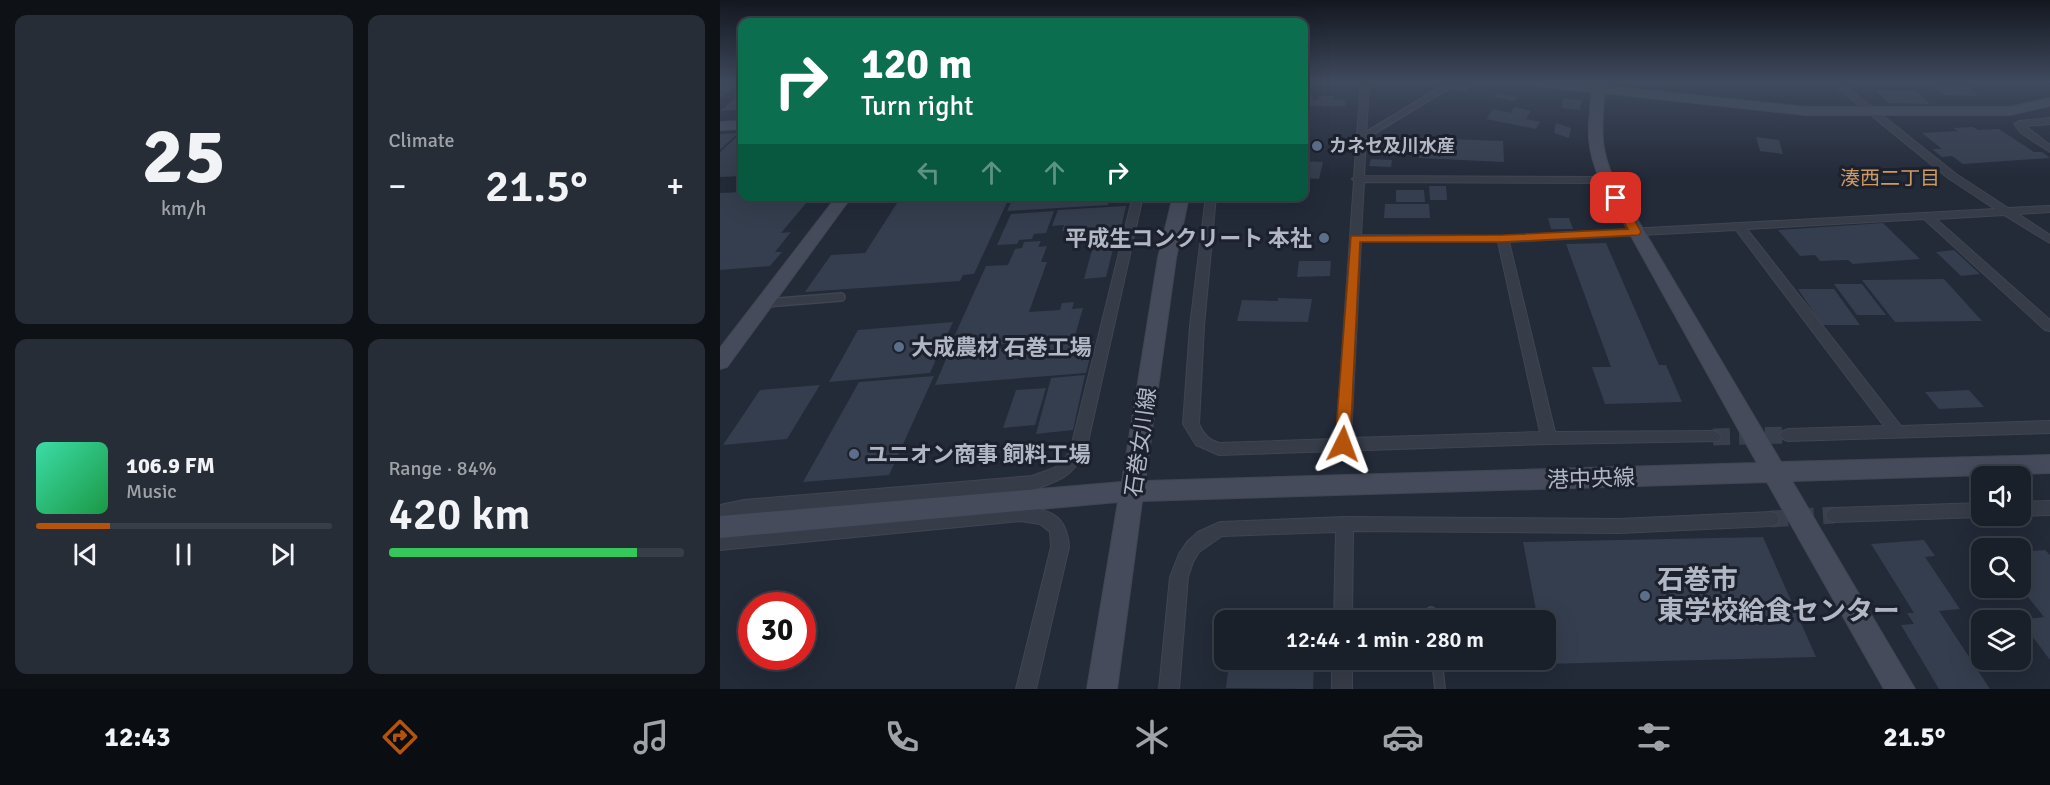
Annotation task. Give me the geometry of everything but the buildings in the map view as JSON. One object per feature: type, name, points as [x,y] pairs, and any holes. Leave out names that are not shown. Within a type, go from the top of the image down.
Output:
[{"type":"street","points":[[1343,444],[1362,113]]},
{"type":"street","points":[[1596,113],[1594,131],[1597,157],[1606,180],[1900,689]]},
{"type":"street","points":[[1871,113],[1952,176],[2050,240]]},
{"type":"street","points":[[2050,121],[2019,124],[2024,131],[2050,148]]},
{"type":"street","points":[[720,126],[738,125]]},
{"type":"street","points":[[1358,179],[1606,180]]},
{"type":"street","points":[[720,362],[841,201]]},
{"type":"street","points":[[720,512],[744,507],[1032,483],[1071,466],[1078,451],[1137,201]]},
{"type":"street","name":"石巻女川線","points":[[1102,689],[1167,258],[1180,201]]},
{"type":"street","points":[[1211,201],[1191,424],[1197,438],[1206,446],[1219,449],[1549,438],[1713,437]]},
{"type":"street","points":[[1355,238],[1503,239],[2050,208]]},
{"type":"street","points":[[1926,215],[2050,327]]},
{"type":"street","points":[[1739,226],[1898,432]]},
{"type":"street","points":[[1503,239],[1549,438]]},
{"type":"street","points":[[1788,435],[2050,427]]},
{"type":"street","name":"港中央線","points":[[720,527],[1132,491],[2050,464]]},
{"type":"street","points":[[2031,509],[2050,508]]},
{"type":"street","points":[[1834,515],[1971,510]]},
{"type":"street","points":[[720,542],[1020,514],[1043,515],[1053,523],[1060,534],[1060,547],[1026,689]]},
{"type":"street","points":[[1169,689],[1179,577],[1186,556],[1201,537],[1220,529],[1345,524],[1619,526],[1771,519]]},
{"type":"street","points":[[1343,610],[1345,524]]},
{"type":"street","points":[[1342,670],[1342,689]]},
{"type":"lane","points":[[1360,139],[1403,113]]},
{"type":"lane","points":[[765,303],[841,297]]},
{"type":"lane","points":[[1438,670],[1440,689]]},
{"type":"tunnel","points":[[1713,437],[1788,435]]},
{"type":"tunnel","points":[[1771,519],[1834,515]]},
{"type":"place","name":"カネセ及川水産","points":[[1317,146]]},
{"type":"place","name":"平成生コンクリート 本社","points":[[1324,238]]},
{"type":"place","name":"大成農材 石巻工場","points":[[899,347]]},
{"type":"place","name":"ユニオン商事 飼料工場","points":[[854,454]]},
{"type":"place","name":"石巻市 東学校給食センター","points":[[1645,596]]},
{"type":"district","name":"湊西二丁目","points":[[1890,178]]},
{"type":"route","points":[[1343,444],[1355,238],[1503,239],[1635,232],[1616,198]]}]
